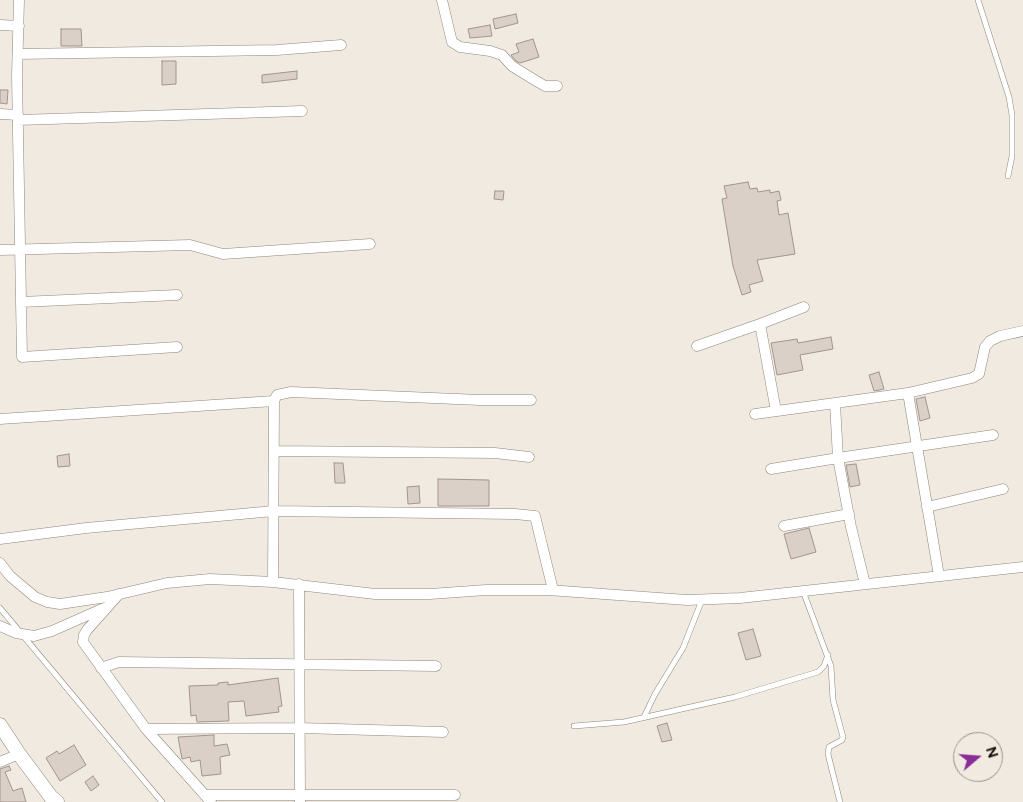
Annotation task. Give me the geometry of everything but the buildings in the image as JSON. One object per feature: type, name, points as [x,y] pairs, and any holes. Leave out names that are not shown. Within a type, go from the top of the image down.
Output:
[{"type":"main road","points":[[0,725],[52,800]]},
{"type":"street","points":[[19,0],[18,118],[22,357],[177,347]]},
{"type":"street","points":[[442,0],[452,42],[460,47],[490,51],[502,55],[512,66],[532,79],[545,86],[557,86]]},
{"type":"street","points":[[0,25],[19,26]]},
{"type":"street","points":[[18,54],[278,50],[341,45]]},
{"type":"street","points":[[0,114],[18,118],[302,111]]},
{"type":"street","points":[[0,250],[190,245],[223,254],[370,244]]},
{"type":"street","points":[[21,302],[177,295]]},
{"type":"street","points":[[697,346],[804,307]]},
{"type":"street","points":[[760,324],[776,411]]},
{"type":"street","points":[[755,414],[908,392],[972,378],[980,374],[985,348],[990,341],[1000,336],[1023,331]]},
{"type":"street","points":[[273,582],[274,401],[277,395],[290,392],[480,400],[531,400]]},
{"type":"street","points":[[908,392],[939,576]]},
{"type":"street","points":[[0,419],[274,401]]},
{"type":"street","points":[[835,403],[838,458],[865,584]]},
{"type":"street","points":[[771,469],[993,435]]},
{"type":"street","points":[[274,451],[495,453],[529,457]]},
{"type":"street","points":[[927,507],[1003,489]]},
{"type":"street","points":[[0,539],[86,528],[274,511],[535,516],[553,590]]},
{"type":"street","points":[[784,526],[849,514]]},
{"type":"street","points":[[0,563],[24,589],[47,602],[76,602],[167,583],[210,579],[299,584],[376,594],[430,594],[486,590],[553,590],[648,598],[702,600],[740,598],[1023,567]]},
{"type":"street","points":[[299,584],[300,798]]},
{"type":"street","points":[[119,594],[84,635],[83,642],[146,729],[208,798],[455,796]]},
{"type":"street","points":[[0,626],[34,636],[52,631],[99,611],[110,604]]},
{"type":"street","points":[[101,668],[119,662],[436,666]]},
{"type":"street","points":[[146,729],[300,728],[443,732]]},
{"type":"street","points":[[0,762],[19,754]]},
{"type":"lane","points":[[978,0],[1009,97],[1012,115],[1012,156],[1008,176]]},
{"type":"lane","points":[[803,591],[828,655],[833,675],[834,700],[842,740],[829,747],[828,754],[840,802]]},
{"type":"lane","points":[[644,717],[655,694],[683,648],[702,600]]},
{"type":"lane","points":[[0,608],[162,802]]},
{"type":"lane","points":[[574,726],[624,722],[735,697],[822,670],[828,655]]}]
